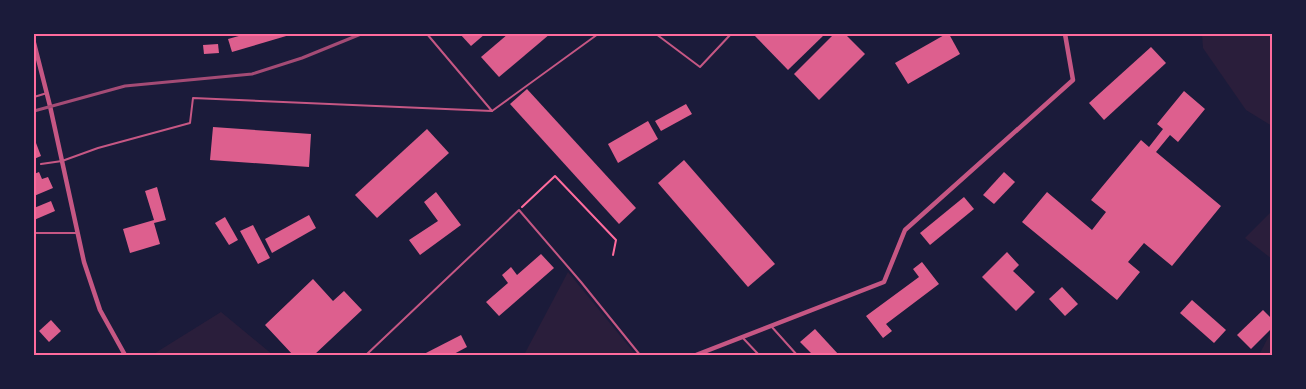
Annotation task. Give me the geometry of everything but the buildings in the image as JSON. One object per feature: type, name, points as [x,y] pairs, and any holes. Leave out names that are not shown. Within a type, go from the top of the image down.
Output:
[{"type":"street","points":[[696,355],[708,353],[742,337],[884,282],[904,230],[1073,80],[1066,34]]},
{"type":"street","points":[[34,43],[47,93],[84,262],[100,310],[125,355]]},
{"type":"lane","points":[[427,34],[492,111]]},
{"type":"lane","points":[[41,164],[62,161],[98,148],[190,123],[193,98],[492,111],[598,34]]},
{"type":"lane","points":[[656,34],[700,67],[731,34]]},
{"type":"lane","points":[[34,97],[47,93]]},
{"type":"lane","points":[[366,355],[519,210],[640,355]]},
{"type":"lane","points":[[34,233],[78,233]]},
{"type":"lane","points":[[771,326],[798,355]]},
{"type":"lane","points":[[742,337],[759,355]]},
{"type":"path","points":[[519,210],[555,176],[616,240],[613,255]]},
{"type":"shaded area","points":[[1202,34],[1272,34],[1272,126],[1246,110],[1203,48]]},
{"type":"shaded area","points":[[1272,211],[1272,259],[1245,238]]},
{"type":"shaded area","points":[[568,272],[636,355],[524,355]]},
{"type":"shaded area","points":[[221,312],[273,355],[152,355]]},
{"type":"shaded area","points":[[1272,330],[1272,355],[1259,355]]},
{"type":"railway","points":[[34,111],[125,86],[252,74],[302,58],[361,34]]}]
